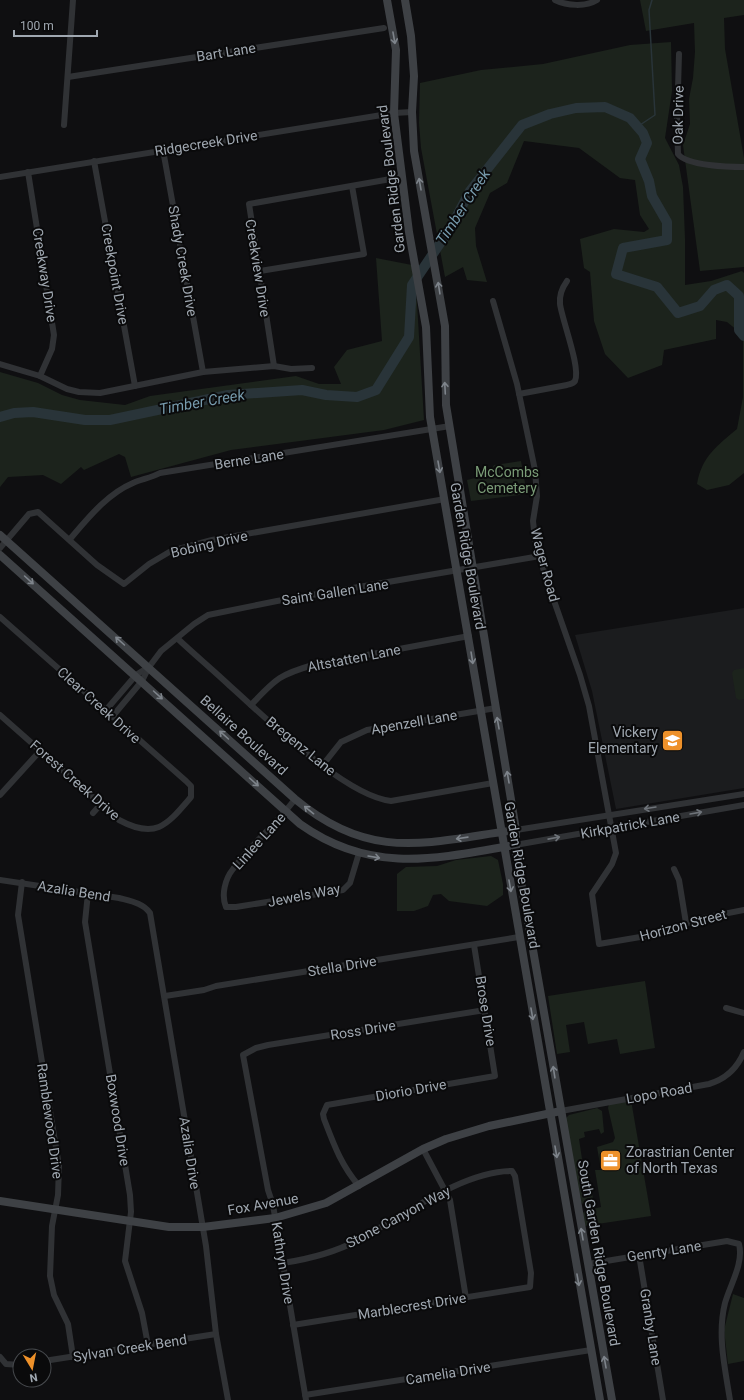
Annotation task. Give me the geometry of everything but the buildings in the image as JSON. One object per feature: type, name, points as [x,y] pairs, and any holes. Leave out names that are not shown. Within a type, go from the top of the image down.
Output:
[{"type":"main road","name":"Garden Ridge Boulevard","points":[[387,0],[396,50],[394,113],[410,232],[426,327],[429,404],[432,429],[458,571],[549,1114]]},
{"type":"main road","name":"Garden Ridge Boulevard","points":[[405,0],[411,36],[414,76],[412,112],[414,151],[445,326],[445,381],[450,426],[472,569],[516,830],[515,845],[561,1111]]},
{"type":"main road","name":"Bellaire Boulevard","points":[[3,538],[295,799],[312,813],[328,823],[363,837],[384,843],[416,844],[516,830]]},
{"type":"main road","name":"Bellaire Boulevard","points":[[0,554],[300,824],[324,840],[359,854],[408,860],[515,845]]},
{"type":"main road","points":[[519,937],[524,939],[539,981]]},
{"type":"main road","name":"Fox Avenue","points":[[0,1201],[169,1227],[202,1227],[275,1218],[310,1209],[359,1186],[423,1149],[466,1132],[561,1111]]},
{"type":"main road","name":"South Garden Ridge Boulevard","points":[[561,1111],[612,1400]]},
{"type":"main road","name":"South Garden Ridge Boulevard","points":[[549,1114],[600,1400]]},
{"type":"street","points":[[64,125],[73,0]]},
{"type":"street","points":[[555,0],[561,3],[582,5],[597,0]]},
{"type":"street","name":"Bart Lane","points":[[68,77],[384,28]]},
{"type":"street","name":"Oak Drive","points":[[679,54],[677,123],[678,154],[684,159],[692,162],[731,167],[744,167]]},
{"type":"street","name":"Ridgecreek Drive","points":[[0,177],[394,113],[412,112]]},
{"type":"street","name":"Shady Creek Drive","points":[[163,150],[203,372]]},
{"type":"street","name":"Creekpoint Drive","points":[[94,161],[135,386]]},
{"type":"street","name":"Creekway Drive","points":[[28,172],[54,335],[52,349],[40,376]]},
{"type":"street","name":"Creekview Drive","points":[[274,366],[260,271],[248,204],[402,177]]},
{"type":"street","points":[[260,271],[364,254],[352,186]]},
{"type":"street","points":[[519,394],[567,385],[573,383],[575,380],[575,367],[559,303],[561,289],[567,281]]},
{"type":"street","name":"Wager Road","points":[[493,301],[519,394],[535,470],[537,496],[534,528],[540,556],[589,706],[616,853],[612,864],[592,894],[599,944]]},
{"type":"street","points":[[0,364],[40,376],[56,385],[79,392],[100,393],[203,372],[274,366],[291,369],[312,368]]},
{"type":"street","name":"Berne Lane","points":[[70,539],[95,510],[117,493],[134,482],[160,473],[450,426]]},
{"type":"street","name":"Bobing Drive","points":[[0,548],[3,538],[29,514],[35,511],[40,513],[98,564],[124,584],[165,553],[185,547],[212,540],[445,499]]},
{"type":"street","name":"Saint Gallen Lane","points":[[139,678],[162,651],[194,624],[208,616],[277,601],[472,569],[540,556]]},
{"type":"street","name":"Clear Creek Drive","points":[[0,617],[186,781],[191,786],[191,798]]},
{"type":"street","name":"Altstatten Lane","points":[[251,705],[276,680],[296,670],[313,665],[469,636]]},
{"type":"street","name":"Bregenz Lane","points":[[178,639],[251,705],[322,766],[370,796],[380,800],[391,801],[493,784]]},
{"type":"street","points":[[106,710],[139,678]]},
{"type":"street","points":[[112,717],[139,678]]},
{"type":"street","name":"Apenzell Lane","points":[[322,766],[341,742],[367,730],[496,708]]},
{"type":"street","name":"Forest Creek Drive","points":[[0,715],[119,820],[134,828],[151,830],[166,825],[191,798]]},
{"type":"street","points":[[0,796],[40,751]]},
{"type":"street","name":"Kirkpatrick Lane","points":[[516,830],[609,814],[744,794]]},
{"type":"street","name":"Linlee Lane","points":[[226,907],[223,901],[224,890],[233,869],[286,811],[295,799]]},
{"type":"street","points":[[93,813],[101,804]]},
{"type":"street","name":"Kirkpatrick Lane","points":[[515,845],[744,805]]},
{"type":"street","name":"Jewels Way","points":[[226,907],[236,907],[343,890],[350,883],[359,854]]},
{"type":"street","points":[[674,869],[679,880],[686,923]]},
{"type":"street","name":"Azalia Bend","points":[[0,880],[22,882],[119,898],[134,902],[146,908]]},
{"type":"street","name":"Ramblewood Drive","points":[[22,882],[18,915],[59,1166],[60,1181],[50,1255],[52,1287],[58,1307],[68,1324],[73,1357]]},
{"type":"street","name":"Boxwood Drive","points":[[88,893],[85,922],[130,1195],[130,1222],[125,1261],[142,1313],[148,1345]]},
{"type":"street","name":"Azalia Drive","points":[[146,908],[153,923],[202,1227],[216,1334],[228,1400]]},
{"type":"street","name":"Horizon Street","points":[[599,944],[652,935],[711,916],[744,910]]},
{"type":"street","name":"Stella Drive","points":[[165,996],[216,986],[519,937]]},
{"type":"street","name":"Brose Drive","points":[[474,945],[486,1010],[495,1076]]},
{"type":"street","points":[[726,1008],[744,1013]]},
{"type":"street","name":"Ross Drive","points":[[243,1055],[256,1048],[268,1045],[486,1010]]},
{"type":"street","name":"Lopo Road","points":[[561,1111],[709,1084],[730,1073],[738,1065],[744,1052]]},
{"type":"street","name":"Kathryn Drive","points":[[243,1055],[275,1218],[305,1397]]},
{"type":"street","name":"Diorio Drive","points":[[359,1186],[347,1172],[339,1157],[324,1119],[323,1114],[326,1105],[495,1076]]},
{"type":"street","points":[[423,1149],[446,1190],[453,1211],[466,1298]]},
{"type":"street","name":"Stone Canyon Way","points":[[283,1263],[313,1258],[357,1241],[446,1190],[489,1174],[512,1171],[516,1176],[531,1273],[530,1287]]},
{"type":"street","name":"Genrty Lane","points":[[588,1264],[727,1242],[739,1244],[742,1252],[733,1284],[725,1302],[721,1328],[722,1354],[730,1400]]},
{"type":"street","name":"Granby Lane","points":[[639,1255],[663,1400]]},
{"type":"street","name":"Marblecrest Drive","points":[[293,1325],[530,1287]]},
{"type":"street","name":"Sylvan Creek Bend","points":[[52,1360],[216,1334]]},
{"type":"street","name":"Camelia Drive","points":[[305,1397],[591,1350]]},
{"type":"street","points":[[2,1360],[12,1366]]},
{"type":"shaded area","name":"Vickery Elementary","points":[[744,608],[744,788],[616,809],[592,691],[575,635]]},
{"type":"green space","points":[[640,0],[744,0],[744,15],[724,18],[725,49],[744,158],[744,267],[700,271],[683,145],[690,124],[689,99],[693,78],[695,52],[694,23],[646,31]]},
{"type":"green space","points":[[671,42],[672,91],[665,138],[679,165],[683,187],[685,285],[711,281],[742,271],[744,273],[744,473],[729,485],[707,490],[697,484],[699,474],[711,452],[737,429],[743,397],[743,335],[727,322],[716,320],[716,339],[664,350],[662,365],[628,378],[605,354],[594,321],[590,272],[584,268],[580,239],[614,229],[644,232],[649,229],[640,215],[635,180],[620,178],[579,148],[524,141],[507,183],[490,193],[475,228],[476,246],[487,282],[467,280],[463,267],[445,277],[421,148],[419,123],[420,83],[481,70],[543,64],[630,45]]},
{"type":"green space","points":[[376,258],[412,265],[417,303],[424,420],[384,430],[231,450],[131,477],[125,457],[119,454],[84,470],[81,467],[61,484],[43,475],[8,477],[0,487],[0,372],[38,383],[62,395],[80,400],[125,405],[150,396],[296,376],[319,384],[341,384],[334,367],[347,350],[382,341]]},
{"type":"green space","name":"McCombs Cemetery","points":[[521,461],[527,494],[471,501],[467,480],[487,475],[494,465]]},
{"type":"green space","points":[[744,668],[744,699],[739,700],[736,698],[732,673],[734,670]]},
{"type":"green space","points":[[491,856],[498,860],[503,884],[503,895],[487,906],[449,901],[441,894],[433,895],[428,906],[414,911],[397,911],[397,874],[406,867],[437,866],[456,860]]},
{"type":"green space","points":[[645,981],[655,1048],[620,1054],[617,1039],[588,1044],[584,1022],[566,1025],[570,1052],[557,1054],[548,996]]},
{"type":"green space","points":[[631,1100],[651,1216],[584,1226],[582,1214],[585,1211],[601,1207],[595,1170],[601,1170],[597,1147],[613,1142],[615,1138],[608,1108],[609,1104]]},
{"type":"green space","points":[[597,1108],[602,1111],[604,1132],[601,1134],[599,1129],[584,1132],[585,1137],[579,1139],[584,1172],[589,1172],[593,1199],[593,1202],[583,1204],[580,1201],[565,1119],[569,1115]]},
{"type":"green space","points":[[733,1294],[744,1298],[744,1361],[728,1364],[724,1330]]},
{"type":"waterway","points":[[637,127],[655,115],[649,10],[652,0]]},
{"type":"waterway","name":"Timber Creek","points":[[0,417],[14,413],[33,412],[85,420],[110,420],[228,395],[302,390],[326,395],[357,397],[376,390],[409,337],[412,285],[451,227],[470,191],[522,125],[550,114],[576,108],[605,107],[630,118],[643,133],[647,143],[640,159],[649,181],[652,196],[667,222],[667,240],[623,248],[616,274],[657,287],[678,313],[700,306],[714,290],[727,285],[739,296],[739,330],[744,336]]},
{"type":"place","name":"Vickery Elementary","points":[[673,740]]},
{"type":"place","name":"Zorastrian Center of North Texas","points":[[610,1160]]}]
